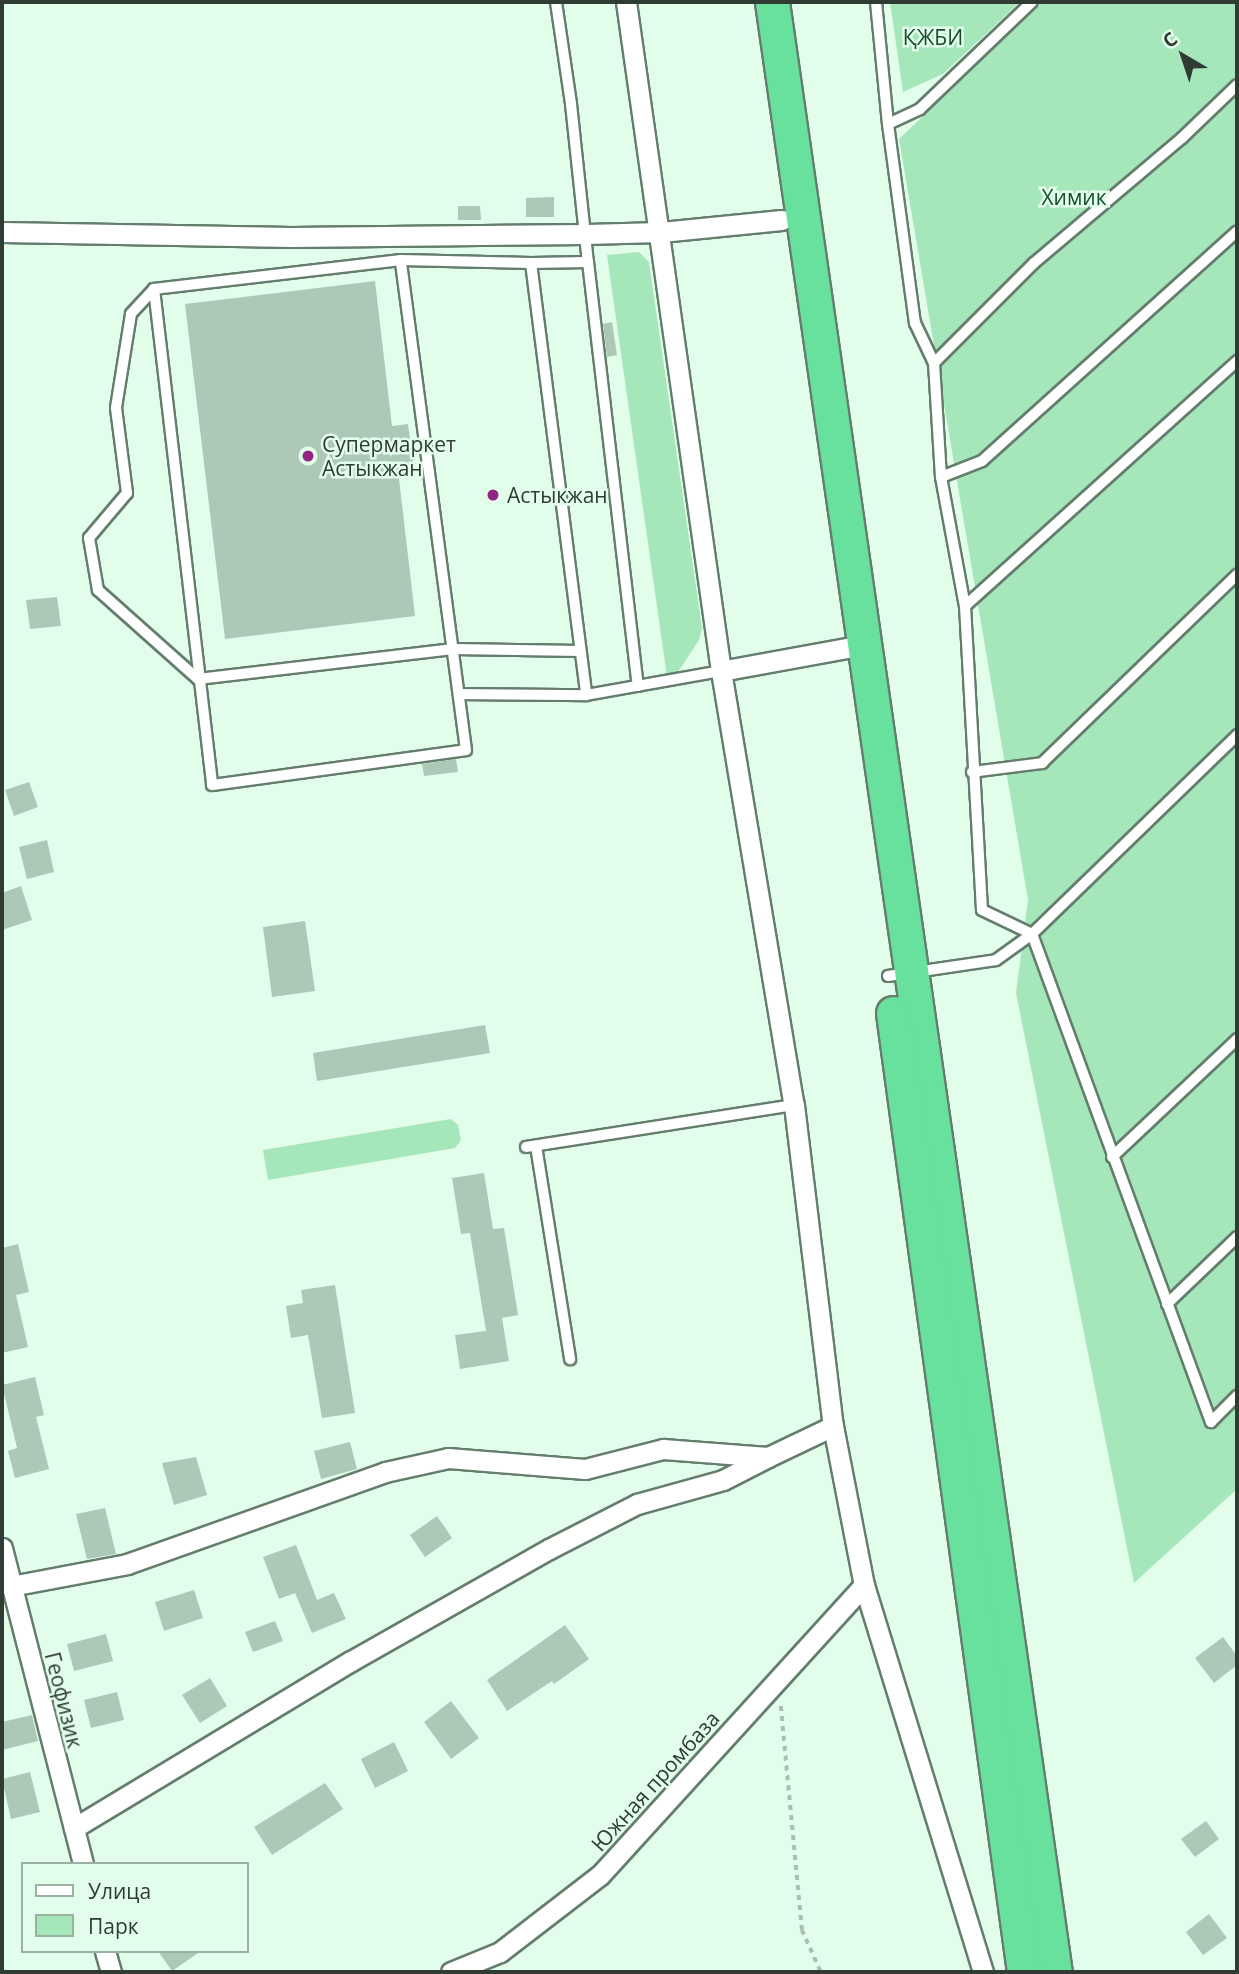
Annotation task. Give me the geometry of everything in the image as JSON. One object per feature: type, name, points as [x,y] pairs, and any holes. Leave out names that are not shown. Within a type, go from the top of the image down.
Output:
[{"type":"highway","points":[[751,2],[781,220],[853,647]]},
{"type":"highway","points":[[772,2],[853,647],[899,975],[1024,1972]]},
{"type":"highway","points":[[899,975],[1055,1972]]},
{"type":"street","points":[[626,2],[661,232],[721,671],[794,1105],[833,1426],[864,1584],[983,1972]]},
{"type":"street","points":[[2,232],[291,237],[586,234],[661,232],[781,220]]},
{"type":"street","points":[[721,671],[853,647]]},
{"type":"street","points":[[74,1828],[351,1661],[549,1549],[637,1504],[723,1480],[833,1426]]},
{"type":"street","points":[[11,1586],[127,1564],[385,1472],[448,1458],[584,1469],[663,1448],[768,1457]]},
{"type":"street","name":"Геофизик","points":[[2,1548],[82,1862]]},
{"type":"street","name":"Южная промбаза","points":[[452,1972],[500,1952],[600,1875],[864,1584]]},
{"type":"street","points":[[106,1953],[111,1972]]},
{"type":"lane","points":[[556,2],[639,686]]},
{"type":"lane","points":[[876,2],[888,124],[915,323],[934,363],[941,477],[965,606],[972,772],[982,910],[1032,934],[1210,1422],[1237,1396]]},
{"type":"lane","points":[[888,124],[920,109],[1032,2]]},
{"type":"lane","points":[[934,363],[1034,263],[1182,138],[1237,85]]},
{"type":"lane","points":[[941,477],[982,461],[1237,231]]},
{"type":"lane","points":[[580,651],[453,649],[198,679],[98,590],[89,538],[127,494],[116,408],[131,314],[154,289],[401,260],[588,262]]},
{"type":"lane","points":[[154,289],[212,785],[466,750],[401,260]]},
{"type":"lane","points":[[531,263],[586,695]]},
{"type":"lane","points":[[965,606],[1237,361]]},
{"type":"lane","points":[[972,772],[1042,763],[1237,575]]},
{"type":"lane","points":[[459,694],[586,695],[721,671]]},
{"type":"lane","points":[[899,975],[996,960],[1032,934],[1237,735]]},
{"type":"lane","points":[[1112,1157],[1237,1039]]},
{"type":"lane","points":[[570,1359],[531,1146],[794,1105]]},
{"type":"lane","points":[[1167,1304],[1237,1237]]},
{"type":"path","points":[[781,1706],[802,1930],[821,1972]]},
{"type":"green space","name":"ҚЖБИ","points":[[890,2],[1020,2],[943,74],[903,92]]},
{"type":"green space","name":"Химик","points":[[1043,2],[1237,2],[1237,1489],[1134,1583],[1016,993],[1028,900],[899,139]]},
{"type":"green space","points":[[639,252],[649,262],[702,628],[699,640],[676,675],[667,677],[607,255]]},
{"type":"green space","points":[[451,1119],[458,1125],[461,1140],[455,1148],[268,1180],[263,1150]]},
{"type":"building","points":[[554,197],[554,217],[526,217],[526,198]]},
{"type":"building","points":[[458,206],[480,206],[481,220],[458,220]]},
{"type":"building","name":"Супермаркет Астыкжан","points":[[375,281],[392,426],[408,424],[414,468],[398,470],[415,616],[225,639],[185,304]]},
{"type":"building","points":[[612,322],[617,355],[607,357],[603,324]]},
{"type":"building","points":[[57,597],[61,626],[30,629],[26,600]]},
{"type":"building","points":[[456,759],[458,772],[424,776],[422,764]]},
{"type":"building","points":[[29,782],[38,807],[14,816],[5,790]]},
{"type":"building","points":[[47,840],[54,872],[27,879],[19,847]]},
{"type":"building","points":[[21,886],[32,920],[2,930],[2,893]]},
{"type":"building","points":[[305,921],[315,991],[272,997],[263,927]]},
{"type":"building","points":[[485,1025],[490,1053],[317,1081],[313,1053]]},
{"type":"building","points":[[484,1173],[493,1229],[504,1228],[518,1315],[502,1318],[509,1361],[460,1369],[455,1335],[486,1331],[470,1233],[461,1234],[452,1178]]},
{"type":"building","points":[[18,1244],[29,1292],[16,1295],[28,1347],[2,1353],[2,1248]]},
{"type":"building","points":[[335,1285],[355,1413],[322,1418],[308,1335],[291,1338],[286,1306],[303,1303],[301,1290]]},
{"type":"building","points":[[35,1377],[44,1415],[36,1417],[49,1469],[15,1478],[8,1451],[17,1448],[2,1385]]},
{"type":"building","points":[[350,1442],[357,1469],[321,1479],[314,1451]]},
{"type":"building","points":[[196,1457],[207,1495],[174,1505],[162,1463]]},
{"type":"building","points":[[105,1508],[116,1554],[87,1559],[76,1514]]},
{"type":"building","points":[[437,1516],[452,1538],[425,1557],[410,1535]]},
{"type":"building","points":[[296,1545],[317,1600],[334,1593],[346,1619],[312,1633],[295,1593],[279,1599],[263,1557]]},
{"type":"building","points":[[194,1590],[203,1618],[164,1631],[155,1602]]},
{"type":"building","points":[[275,1621],[283,1641],[253,1652],[245,1632]]},
{"type":"building","points":[[565,1625],[589,1659],[554,1684],[552,1681],[507,1711],[487,1680]]},
{"type":"building","points":[[106,1634],[113,1661],[74,1671],[67,1644]]},
{"type":"building","points":[[1223,1637],[1237,1656],[1237,1665],[1214,1683],[1195,1658]]},
{"type":"building","points":[[210,1678],[227,1706],[200,1723],[182,1695]]},
{"type":"building","points":[[117,1692],[124,1720],[91,1728],[84,1700]]},
{"type":"building","points":[[451,1701],[479,1738],[451,1759],[424,1722]]},
{"type":"building","points":[[32,1715],[38,1741],[2,1750],[2,1722]]},
{"type":"building","points":[[394,1742],[408,1771],[375,1788],[361,1759]]},
{"type":"building","points":[[30,1772],[40,1812],[11,1819],[2,1779]]},
{"type":"building","points":[[325,1783],[343,1809],[272,1855],[254,1827]]},
{"type":"building","points":[[1206,1821],[1219,1839],[1195,1857],[1181,1839]]},
{"type":"building","points":[[1209,1914],[1227,1938],[1203,1955],[1186,1932]]},
{"type":"building","points":[[159,1953],[198,1953],[172,1971]]},
{"type":"place","name":"Супермаркет Астыкжан","points":[[308,456]]},
{"type":"place","name":"Астыкжан","points":[[493,495]]}]
